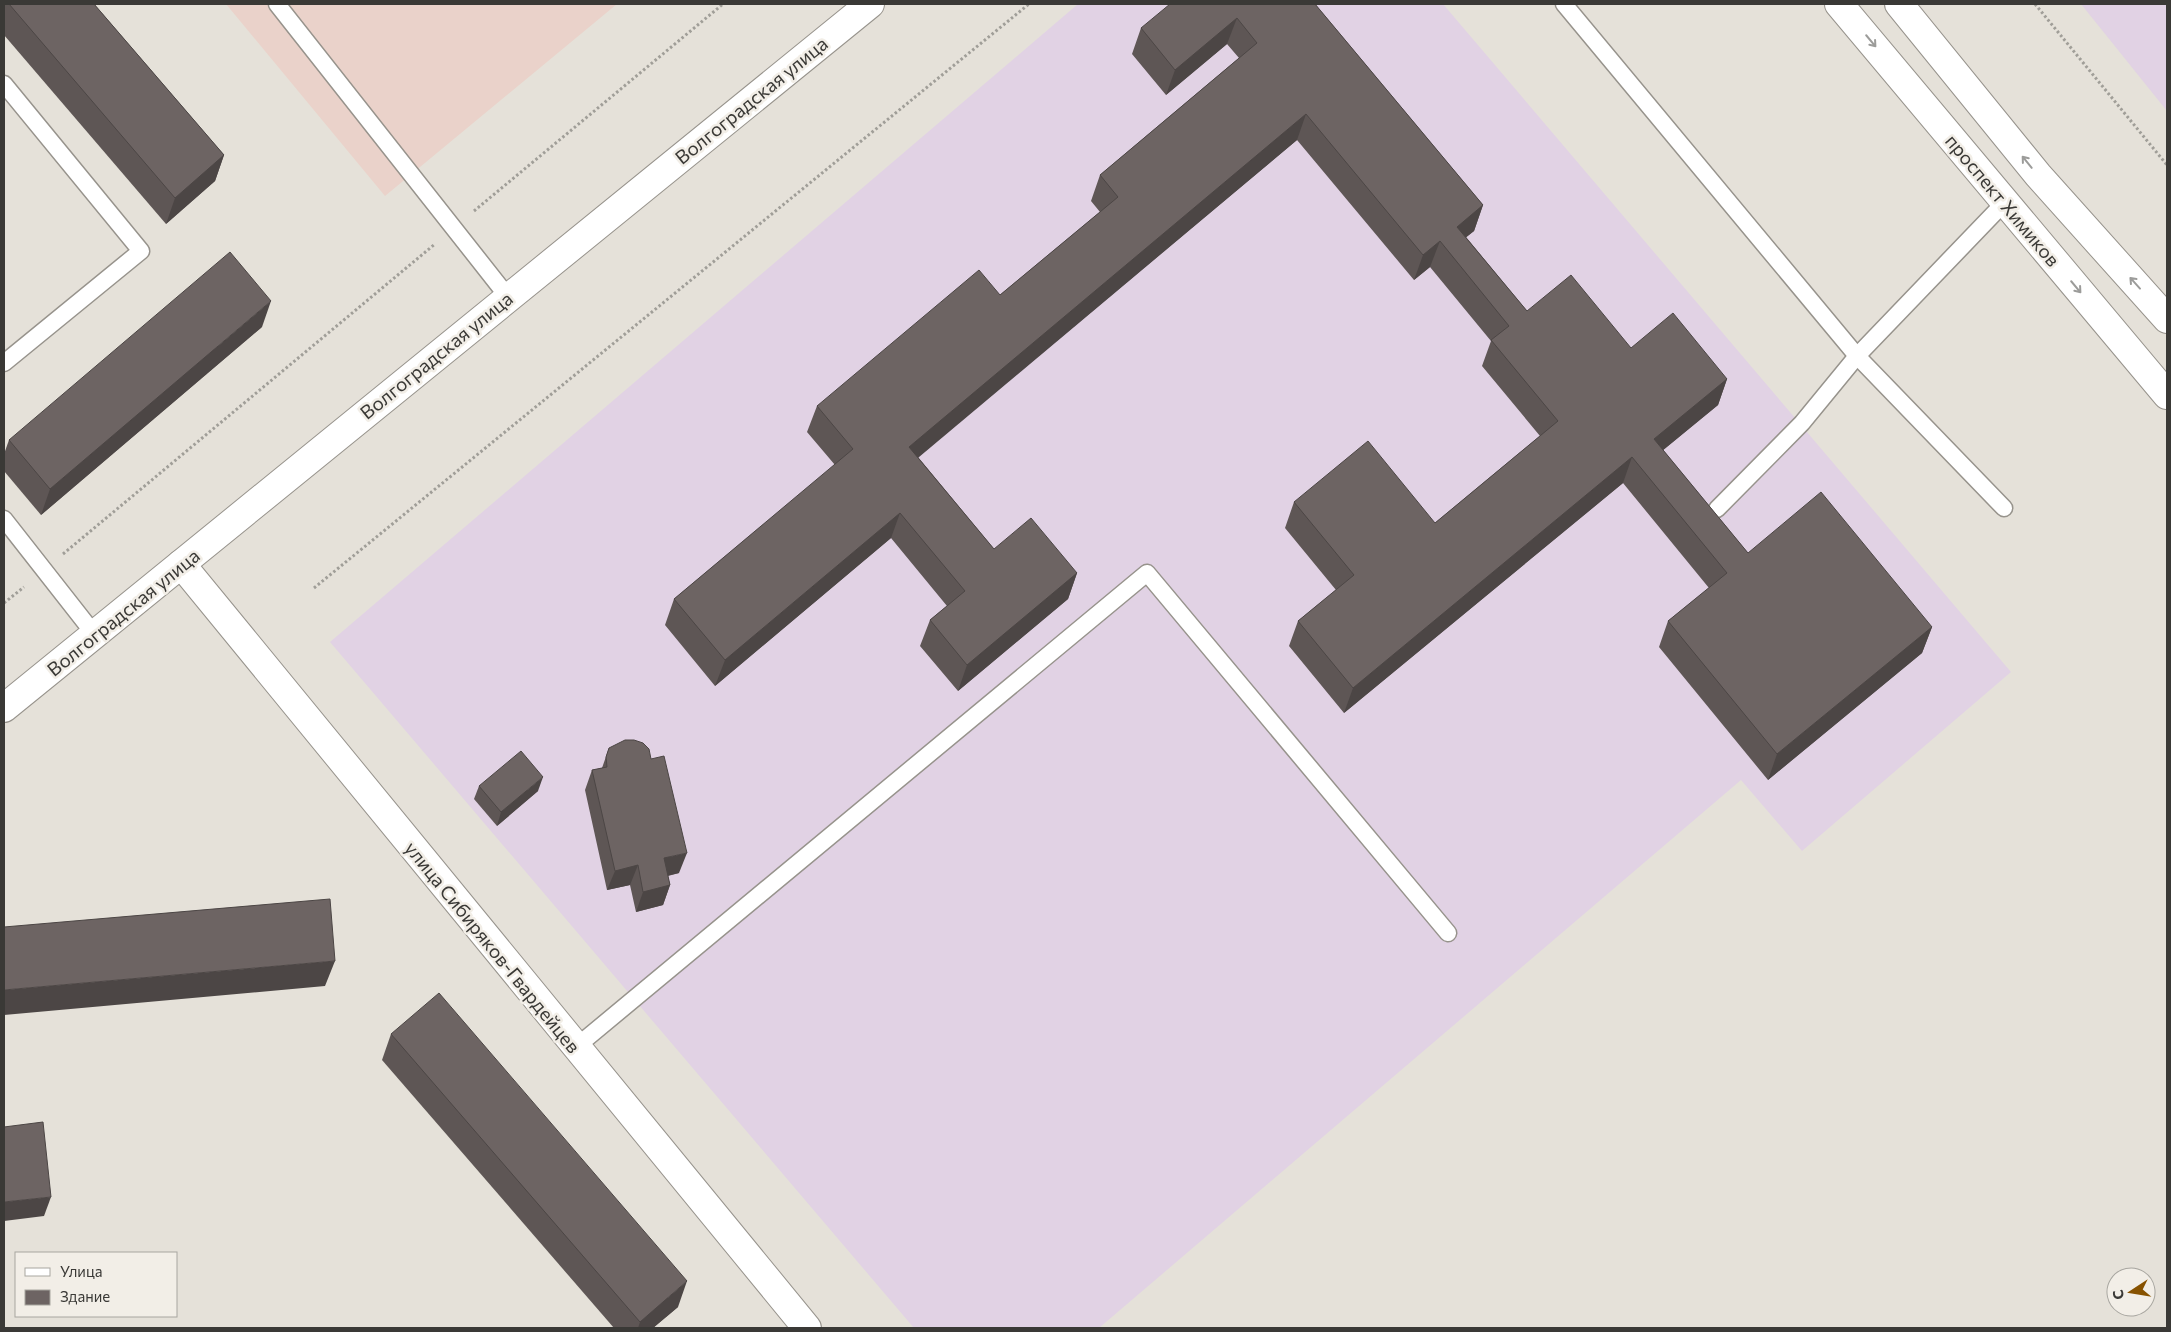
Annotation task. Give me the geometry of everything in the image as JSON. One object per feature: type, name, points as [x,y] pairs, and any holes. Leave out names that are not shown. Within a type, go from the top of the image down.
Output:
[{"type":"main road","name":"Волгоградская улица","points":[[4,708],[508,296],[870,4]]},
{"type":"main road","name":"проспект Химиков","points":[[1839,4],[2167,395]]},
{"type":"main road","points":[[1899,4],[2038,175],[2167,319]]},
{"type":"main road","name":"улица Сибиряков-Гвардейцев","points":[[181,564],[807,1328]]},
{"type":"lane","points":[[277,4],[508,296]]},
{"type":"lane","points":[[1564,4],[1857,356],[2004,508]]},
{"type":"lane","points":[[4,84],[141,251],[4,364]]},
{"type":"lane","points":[[1717,509],[1802,423],[1857,356],[2005,202]]},
{"type":"lane","points":[[4,518],[95,635]]},
{"type":"lane","points":[[576,1047],[1147,573],[1448,933]]},
{"type":"path","points":[[4,603],[723,4]]},
{"type":"path","points":[[314,588],[1029,4]]},
{"type":"path","points":[[2035,4],[2167,165]]},
{"type":"shaded area","points":[[226,4],[617,4],[385,196]]},
{"type":"shaded area","points":[[1078,4],[1443,4],[2011,672],[1802,851],[1741,780],[1099,1328],[914,1328],[330,642]]},
{"type":"shaded area","points":[[2081,4],[2167,4],[2167,111]]},
{"type":"building","points":[[9,4],[94,4],[224,155],[175,198]]},
{"type":"building","points":[[1170,4],[1315,4],[1483,205],[1457,227],[1527,311],[1571,275],[1631,348],[1673,313],[1727,379],[1654,439],[1748,553],[1821,492],[1932,627],[1777,754],[1668,621],[1727,573],[1632,457],[1353,688],[1298,621],[1354,575],[1294,502],[1368,441],[1435,523],[1558,421],[1491,340],[1509,326],[1440,241],[1423,255],[1306,114],[909,447],[994,549],[1031,518],[1077,573],[967,665],[930,620],[965,591],[900,513],[725,660],[674,599],[853,449],[817,406],[979,270],[1000,295],[1118,197],[1100,175],[1257,43],[1237,18],[1175,70],[1141,28]]},
{"type":"building","points":[[230,252],[271,301],[50,489],[9,440]]},
{"type":"building","points":[[625,740],[643,743],[649,749],[651,759],[664,756],[687,853],[664,858],[670,885],[643,892],[638,865],[615,871],[592,770],[607,767],[606,757],[609,748]]},
{"type":"building","points":[[521,751],[543,777],[501,812],[479,786]]},
{"type":"building","points":[[330,899],[335,961],[4,990],[4,927]]},
{"type":"building","points":[[439,993],[687,1281],[640,1322],[391,1034]]},
{"type":"building","points":[[43,1122],[51,1197],[4,1202],[4,1127]]}]
